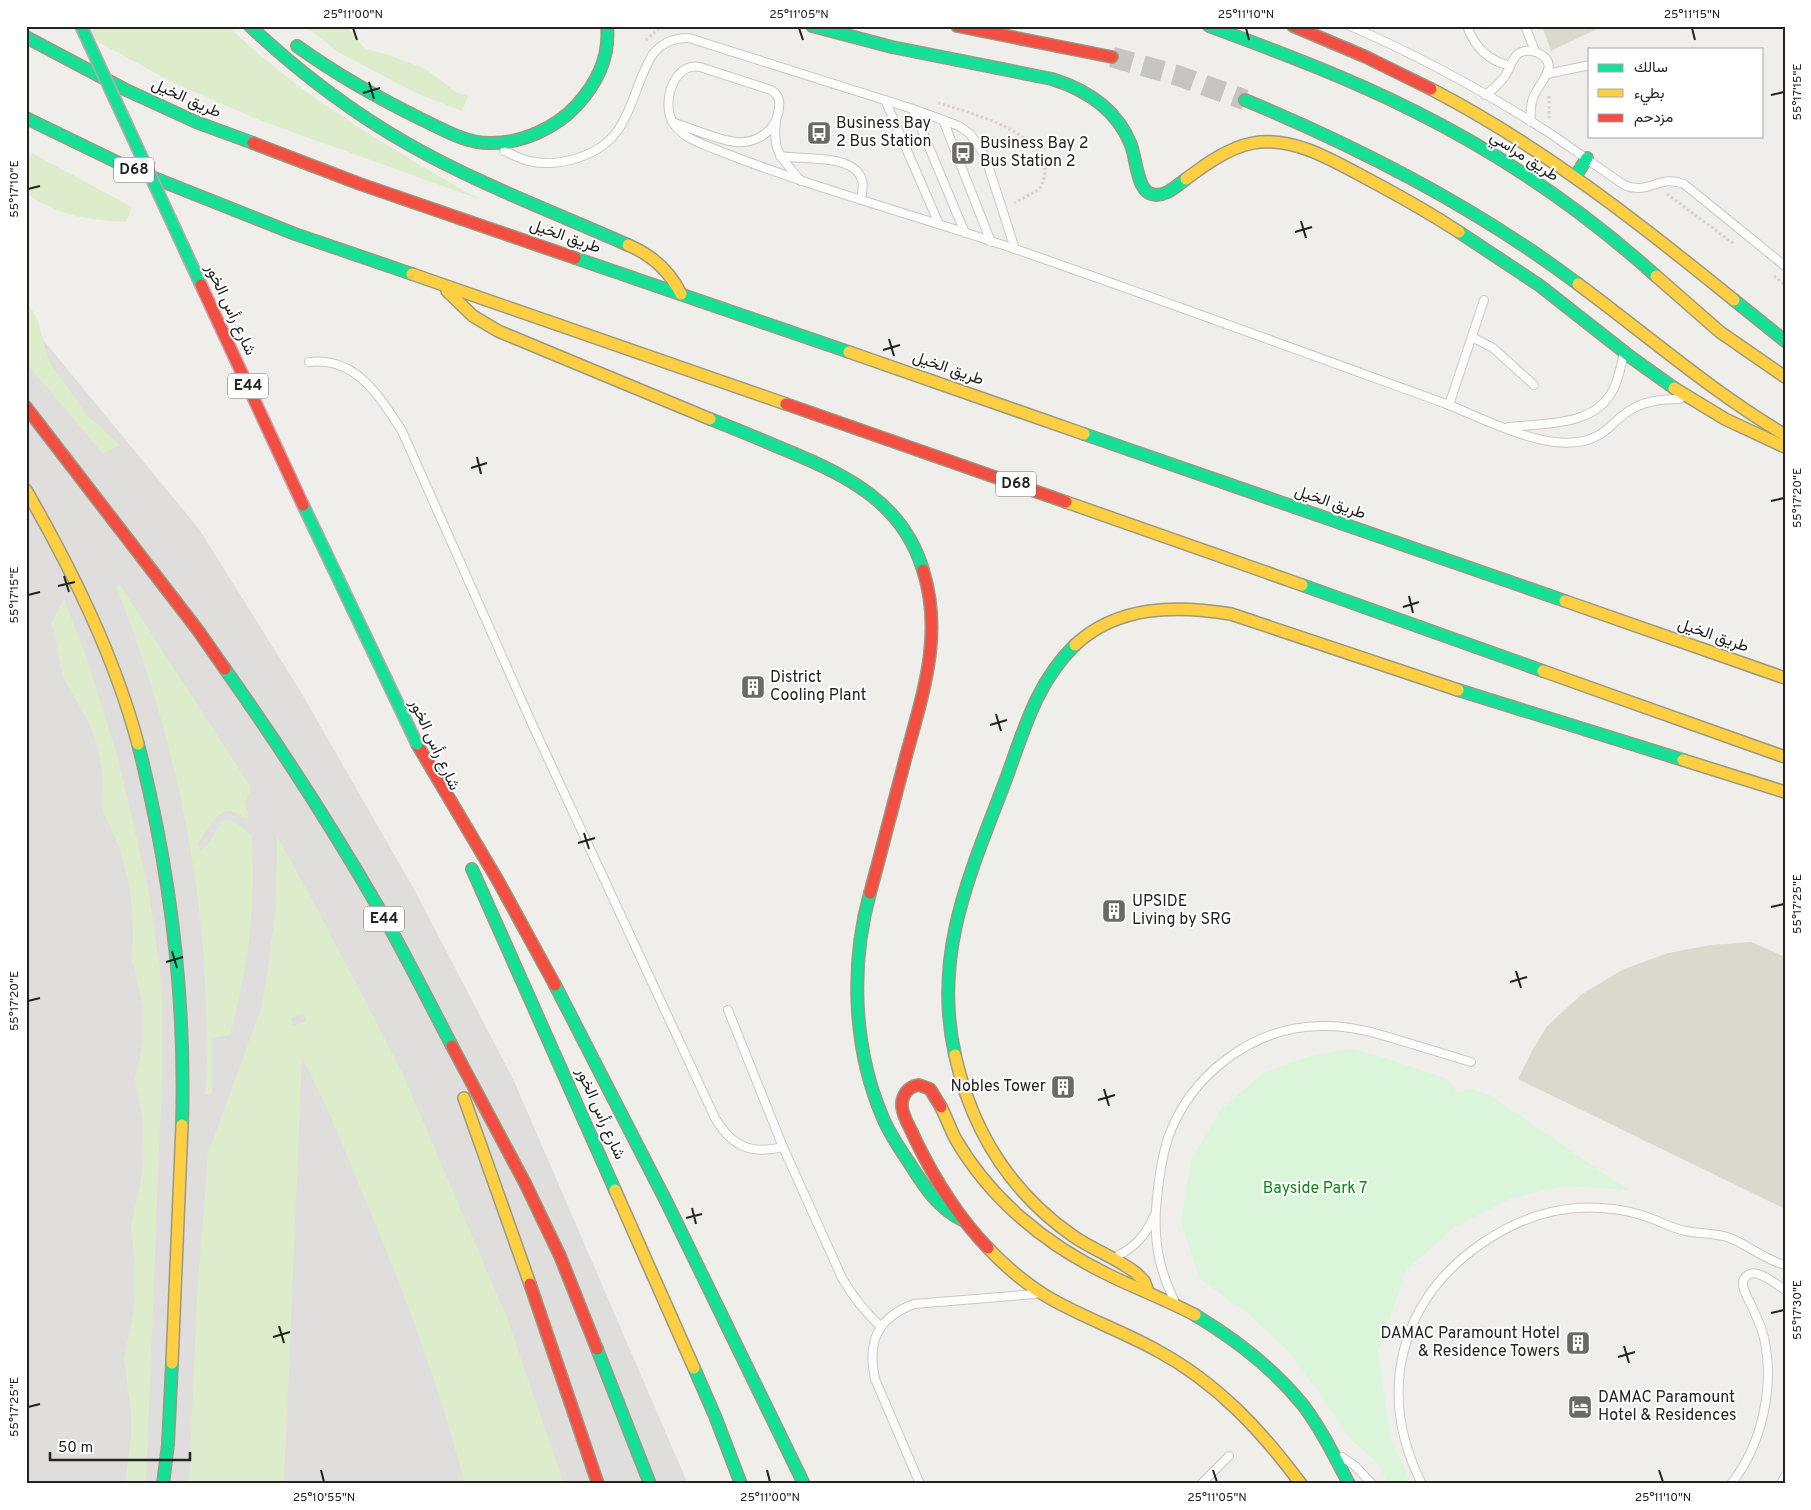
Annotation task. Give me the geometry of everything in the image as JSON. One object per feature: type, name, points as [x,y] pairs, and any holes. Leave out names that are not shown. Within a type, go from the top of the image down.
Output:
[{"type":"main road","name":"شارع رأس الخور","points":[[81,26],[345,595],[417,744],[457,834]]},
{"type":"main road","points":[[250,26],[316,83],[382,129],[462,172],[643,251],[666,269],[681,294]]},
{"type":"main road","points":[[287,38],[322,65],[377,97],[438,128],[486,143],[507,142],[529,136],[552,127],[571,113],[586,95],[599,74],[607,52],[607,26]]},
{"type":"main road","points":[[812,26],[892,47],[1052,79],[1086,91],[1109,110],[1124,129],[1137,162],[1142,188],[1156,196],[1164,195],[1223,153],[1238,146],[1266,142],[1281,143],[1325,158],[1379,185],[1470,238],[1538,285],[1655,375],[1690,399],[1730,422],[1785,447]]},
{"type":"main road","points":[[957,26],[1112,57]]},
{"type":"main road","name":"طريق مراسي","points":[[1209,26],[1361,86],[1483,149],[1560,199],[1608,234],[1720,332],[1785,378]]},
{"type":"main road","points":[[1293,26],[1375,61],[1454,101],[1513,136],[1575,177],[1785,341]]},
{"type":"main road","name":"طريق الخيل","points":[[26,37],[124,89],[196,122],[360,184],[1785,678]]},
{"type":"main road","points":[[1244,100],[1286,116],[1368,154],[1416,179],[1486,220],[1560,270],[1702,380],[1755,417],[1785,435]]},
{"type":"main road","name":"D68","points":[[26,118],[129,168],[295,234],[1174,539],[1785,757]]},
{"type":"main road","points":[[1575,177],[1587,158]]},
{"type":"main road","points":[[441,284],[462,307],[498,331],[837,472],[881,502],[900,523],[915,548],[925,572],[931,597],[931,657],[866,907],[860,938],[858,1000],[865,1061],[880,1114],[928,1194],[944,1210],[964,1221]]},
{"type":"main road","name":"E44","points":[[26,407],[197,629],[263,723],[329,825],[382,914],[525,1182],[560,1256],[650,1484]]},
{"type":"main road","points":[[26,490],[62,554],[86,604],[126,707],[157,825],[174,928],[181,999],[183,1106],[168,1444],[164,1484]]},
{"type":"main road","points":[[1148,1292],[1146,1285],[1137,1274],[1080,1240],[1054,1221],[1019,1189],[1002,1168],[974,1119],[964,1092],[954,1056],[948,1010],[948,981],[952,941],[955,921],[967,883],[1036,699],[1056,665],[1082,638],[1115,619],[1155,609],[1195,608],[1231,614],[1449,687],[1785,792]]},
{"type":"main road","points":[[417,744],[470,833],[571,1016],[619,1108],[804,1484]]},
{"type":"main road","name":"شارع رأس الخور","points":[[469,861],[708,1399],[741,1484]]},
{"type":"main road","points":[[434,1014],[553,1350],[598,1484]]},
{"type":"main road","points":[[1301,1484],[1261,1432],[1238,1408],[1213,1387],[1159,1350],[1064,1306],[1042,1293],[1019,1278],[1000,1260],[964,1221],[928,1167],[902,1108],[901,1101],[908,1089],[922,1085],[929,1088],[968,1159],[991,1189],[1045,1239],[1068,1255],[1110,1276],[1176,1304],[1208,1322],[1238,1343],[1265,1366],[1313,1420],[1333,1452],[1349,1484]]},
{"type":"lane","points":[[1350,26],[1414,56],[1485,95],[1587,158],[1619,182],[1633,188],[1648,188],[1662,181],[1669,180],[1684,184],[1785,266]]},
{"type":"lane","points":[[1467,26],[1473,40],[1483,52],[1496,61],[1510,66]]},
{"type":"lane","points":[[1525,26],[1535,51]]},
{"type":"lane","points":[[486,143],[528,161],[541,163],[569,160],[597,150],[609,141],[618,130],[653,54],[660,46],[668,41],[679,38],[699,40],[913,109],[959,126],[970,134],[986,159],[1015,249]]},
{"type":"lane","points":[[1485,95],[1500,83],[1512,60],[1522,51],[1535,51],[1547,63],[1547,74],[1535,92],[1530,112],[1531,122]]},
{"type":"lane","points":[[1547,74],[1588,65]]},
{"type":"lane","points":[[801,181],[780,156],[774,141],[780,102],[776,92],[694,66],[683,69],[676,78],[669,104],[672,122],[683,134],[699,143],[764,169],[801,181],[861,199],[1015,249],[1449,405],[1504,427],[1553,443],[1575,443],[1597,436],[1625,413],[1645,403],[1667,399],[1690,399]]},
{"type":"lane","points":[[884,100],[939,224]]},
{"type":"lane","points":[[913,109],[965,233]]},
{"type":"lane","points":[[943,120],[991,242]]},
{"type":"lane","points":[[672,122],[737,142],[759,138],[769,131],[776,122]]},
{"type":"lane","points":[[780,156],[823,158],[853,168],[862,177],[861,199]]},
{"type":"lane","points":[[1449,405],[1484,300]]},
{"type":"lane","points":[[1472,337],[1493,348],[1534,385]]},
{"type":"lane","points":[[1504,427],[1560,422],[1594,411],[1601,406],[1613,390],[1624,351]]},
{"type":"lane","points":[[309,362],[334,362],[357,374],[379,398],[402,432],[533,726],[715,1118],[722,1130],[732,1140],[743,1146],[769,1151],[782,1148]]},
{"type":"lane","points":[[728,1010],[782,1148],[842,1278],[852,1296],[881,1327]]},
{"type":"lane","points":[[1176,1304],[1159,1260],[1155,1231],[1155,1212],[1162,1159],[1168,1137],[1181,1111],[1202,1080],[1218,1065],[1256,1041],[1277,1033],[1298,1028],[1321,1026],[1343,1026],[1365,1030],[1471,1062]]},
{"type":"lane","points":[[1422,1484],[1406,1445],[1400,1418],[1398,1392],[1401,1365],[1407,1339],[1417,1314],[1431,1291],[1448,1270],[1468,1252],[1488,1238],[1509,1226],[1531,1217],[1554,1211],[1602,1208],[1626,1211],[1686,1231],[1728,1237],[1764,1257],[1785,1265]]},
{"type":"lane","points":[[1111,1258],[1121,1254],[1139,1240],[1146,1232],[1155,1212]]},
{"type":"lane","points":[[1731,1484],[1750,1452],[1761,1425],[1768,1367],[1764,1338],[1754,1310],[1742,1286],[1743,1280],[1746,1275],[1757,1273],[1785,1290]]},
{"type":"lane","points":[[920,1484],[875,1379],[871,1361],[873,1343],[881,1327],[901,1309],[914,1304],[1042,1293]]},
{"type":"lane","points":[[1333,1452],[1355,1466],[1372,1484]]},
{"type":"lane","points":[[1201,1484],[1228,1456]]},
{"type":"lane","points":[[1781,1484],[1785,1476]]},
{"type":"shaded area","points":[[1542,26],[1603,26],[1551,51]]},
{"type":"shaded area","points":[[26,319],[199,529],[299,689],[414,889],[514,1081],[688,1484],[26,1484]]},
{"type":"shaded area","points":[[1751,942],[1785,957],[1785,1209],[1518,1079],[1547,1026],[1582,994],[1624,969],[1668,953],[1711,945]]},
{"type":"green space","points":[[69,26],[228,26],[256,52],[317,99],[413,161],[479,199],[259,120],[170,81]]},
{"type":"green space","points":[[306,26],[346,26],[364,48],[426,69],[457,93],[468,96],[462,111],[416,93],[338,52]]},
{"type":"green space","points":[[26,150],[132,207],[126,222],[98,220],[62,212],[26,193]]},
{"type":"green space","points":[[26,301],[37,318],[49,361],[86,414],[120,445],[103,454],[26,363]]},
{"type":"green space","points":[[120,585],[250,786],[245,802],[249,817],[246,819],[237,813],[223,812],[213,822],[198,843],[200,851],[208,844],[225,820],[231,820],[251,835],[253,860],[250,936],[242,985],[230,1035],[212,1038],[212,1091],[210,1096],[205,1094],[207,1049],[203,951],[190,845],[167,741],[136,638],[117,588]]},
{"type":"green space","points":[[64,599],[86,656],[118,758],[148,887],[160,968],[162,1075],[146,1484],[125,1484],[131,1438],[131,1412],[124,1359],[133,1315],[135,1291],[131,1226],[141,1180],[143,1158],[142,1117],[135,1079],[143,1041],[143,1006],[132,960],[133,929],[130,890],[120,849],[103,812],[102,771],[98,749],[88,720],[63,678],[52,623]]},
{"type":"green space","points":[[277,836],[402,1072],[507,1318],[564,1484],[465,1484],[444,1411],[407,1303],[342,1144],[302,1058],[284,1484],[189,1484],[197,1298],[208,1153],[261,1009],[276,906]],"holes":[[[304,1014],[306,1021],[293,1026],[291,1018]]]},
{"type":"green space","name":"Bayside Park 7","points":[[1352,1049],[1386,1058],[1448,1079],[1457,1092],[1471,1089],[1490,1095],[1628,1190],[1566,1186],[1512,1198],[1455,1227],[1407,1269],[1378,1351],[1391,1440],[1411,1484],[1388,1484],[1375,1460],[1351,1440],[1317,1390],[1285,1348],[1247,1313],[1199,1278],[1181,1221],[1191,1160],[1221,1109],[1264,1073],[1309,1056]]},
{"type":"tunnel","points":[[1112,57],[1179,76],[1245,100]]},
{"type":"traffic: fast","points":[[81,26],[201,285]]},
{"type":"traffic: fast","points":[[250,26],[325,90],[408,144],[489,185],[628,245]]},
{"type":"traffic: fast","points":[[297,46],[359,86],[448,132],[472,141],[501,143],[537,133],[559,121],[577,105],[591,88],[601,68],[606,48],[607,26]]},
{"type":"traffic: fast","points":[[812,26],[892,47],[1052,79],[1065,84],[1089,95],[1118,121],[1131,145],[1137,172],[1145,190],[1154,195],[1159,195],[1174,188],[1186,179]]},
{"type":"traffic: fast","points":[[1209,26],[1340,77],[1448,129],[1511,166],[1571,207],[1629,252],[1656,276]]},
{"type":"traffic: fast","points":[[26,37],[124,89],[196,122],[253,143]]},
{"type":"traffic: fast","points":[[1245,100],[1375,159],[1418,182],[1500,230],[1578,284]]},
{"type":"traffic: fast","points":[[26,118],[129,168],[295,234],[412,274]]},
{"type":"traffic: fast","points":[[1575,177],[1587,158]]},
{"type":"traffic: fast","points":[[1459,232],[1539,285],[1632,358],[1674,388]]},
{"type":"traffic: fast","points":[[575,258],[849,352]]},
{"type":"traffic: fast","points":[[1734,300],[1785,341]]},
{"type":"traffic: fast","points":[[710,419],[810,461],[852,482],[887,509],[902,527],[914,547],[923,570]]},
{"type":"traffic: fast","points":[[1084,434],[1565,601]]},
{"type":"traffic: fast","points":[[303,505],[417,744]]},
{"type":"traffic: fast","points":[[1302,585],[1543,671]]},
{"type":"traffic: fast","points":[[955,1055],[949,1018],[948,982],[952,947],[968,880],[1025,725],[1050,675],[1075,645]]},
{"type":"traffic: fast","points":[[225,669],[286,759],[363,881],[452,1046]]},
{"type":"traffic: fast","points":[[1458,690],[1683,760]]},
{"type":"traffic: fast","points":[[138,744],[159,838],[173,933],[181,1029],[182,1125]]},
{"type":"traffic: fast","points":[[472,869],[615,1190]]},
{"type":"traffic: fast","points":[[870,893],[859,949],[857,978],[860,1035],[873,1091],[889,1130],[921,1181],[939,1204],[964,1221]]},
{"type":"traffic: fast","points":[[555,985],[667,1203],[804,1484]]},
{"type":"traffic: fast","points":[[1195,1315],[1253,1355],[1291,1391],[1303,1405],[1328,1443],[1349,1484]]},
{"type":"traffic: fast","points":[[597,1349],[650,1484]]},
{"type":"traffic: fast","points":[[163,1484],[168,1444],[172,1363]]},
{"type":"traffic: fast","points":[[694,1368],[741,1484]]},
{"type":"traffic: slow","points":[[1431,89],[1472,111],[1550,160],[1662,242],[1734,300]]},
{"type":"traffic: slow","points":[[1186,179],[1218,157],[1244,145],[1269,142],[1285,143],[1301,147],[1333,161],[1408,201],[1459,232]]},
{"type":"traffic: slow","points":[[628,245],[659,264],[681,294]]},
{"type":"traffic: slow","points":[[412,274],[786,404]]},
{"type":"traffic: slow","points":[[1656,276],[1720,332],[1785,377]]},
{"type":"traffic: slow","points":[[1578,284],[1731,400],[1785,435]]},
{"type":"traffic: slow","points":[[447,291],[473,316],[498,331],[710,419]]},
{"type":"traffic: slow","points":[[849,352],[1084,434]]},
{"type":"traffic: slow","points":[[1674,388],[1725,419],[1785,447]]},
{"type":"traffic: slow","points":[[26,490],[60,551],[90,614],[117,678],[138,744]]},
{"type":"traffic: slow","points":[[1066,502],[1302,585]]},
{"type":"traffic: slow","points":[[1565,601],[1785,678]]},
{"type":"traffic: slow","points":[[1075,645],[1092,632],[1110,622],[1129,615],[1169,609],[1211,611],[1231,614],[1458,690]]},
{"type":"traffic: slow","points":[[1543,671],[1785,757]]},
{"type":"traffic: slow","points":[[1683,760],[1785,792]]},
{"type":"traffic: slow","points":[[955,1055],[962,1083],[983,1134],[996,1157],[1012,1179],[1050,1218],[1073,1236],[1136,1273],[1144,1281],[1148,1292]]},
{"type":"traffic: slow","points":[[464,1098],[530,1284]]},
{"type":"traffic: slow","points":[[941,1107],[955,1138],[969,1160],[1002,1200],[1021,1218],[1063,1250],[1086,1263],[1195,1315]]},
{"type":"traffic: slow","points":[[172,1363],[182,1125]]},
{"type":"traffic: slow","points":[[615,1190],[694,1368]]},
{"type":"traffic: slow","points":[[988,1248],[1018,1276],[1044,1295],[1158,1351],[1200,1378],[1219,1393],[1254,1427],[1301,1484]]},
{"type":"traffic: jam","points":[[957,26],[1112,57]]},
{"type":"traffic: jam","points":[[1293,26],[1366,57],[1431,89]]},
{"type":"traffic: jam","points":[[253,143],[360,184],[575,258]]},
{"type":"traffic: jam","points":[[201,285],[303,505]]},
{"type":"traffic: jam","points":[[786,404],[1066,502]]},
{"type":"traffic: jam","points":[[26,407],[197,629],[225,669]]},
{"type":"traffic: jam","points":[[870,893],[918,713],[928,666],[931,619],[929,594],[923,570]]},
{"type":"traffic: jam","points":[[417,744],[497,879],[555,985]]},
{"type":"traffic: jam","points":[[452,1046],[525,1183],[560,1256],[597,1349]]},
{"type":"traffic: jam","points":[[941,1107],[930,1089],[919,1085],[912,1087],[906,1092],[902,1103],[905,1119],[938,1182],[956,1210],[988,1248]]},
{"type":"traffic: jam","points":[[530,1284],[598,1484]]},
{"type":"place","name":"Business Bay 2 Bus Station","points":[[819,133]]},
{"type":"place","name":"Business Bay 2 Bus Station 2","points":[[963,153]]},
{"type":"place","name":"District Cooling Plant","points":[[753,687]]},
{"type":"place","name":"UPSIDE Living by SRG","points":[[1114,911]]},
{"type":"place","name":"Nobles Tower","points":[[1063,1087]]},
{"type":"place","name":"DAMAC Paramount Hotel & Residence Towers","points":[[1578,1343]]},
{"type":"place","name":"DAMAC Paramount Hotel & Residences","points":[[1580,1407]]}]
